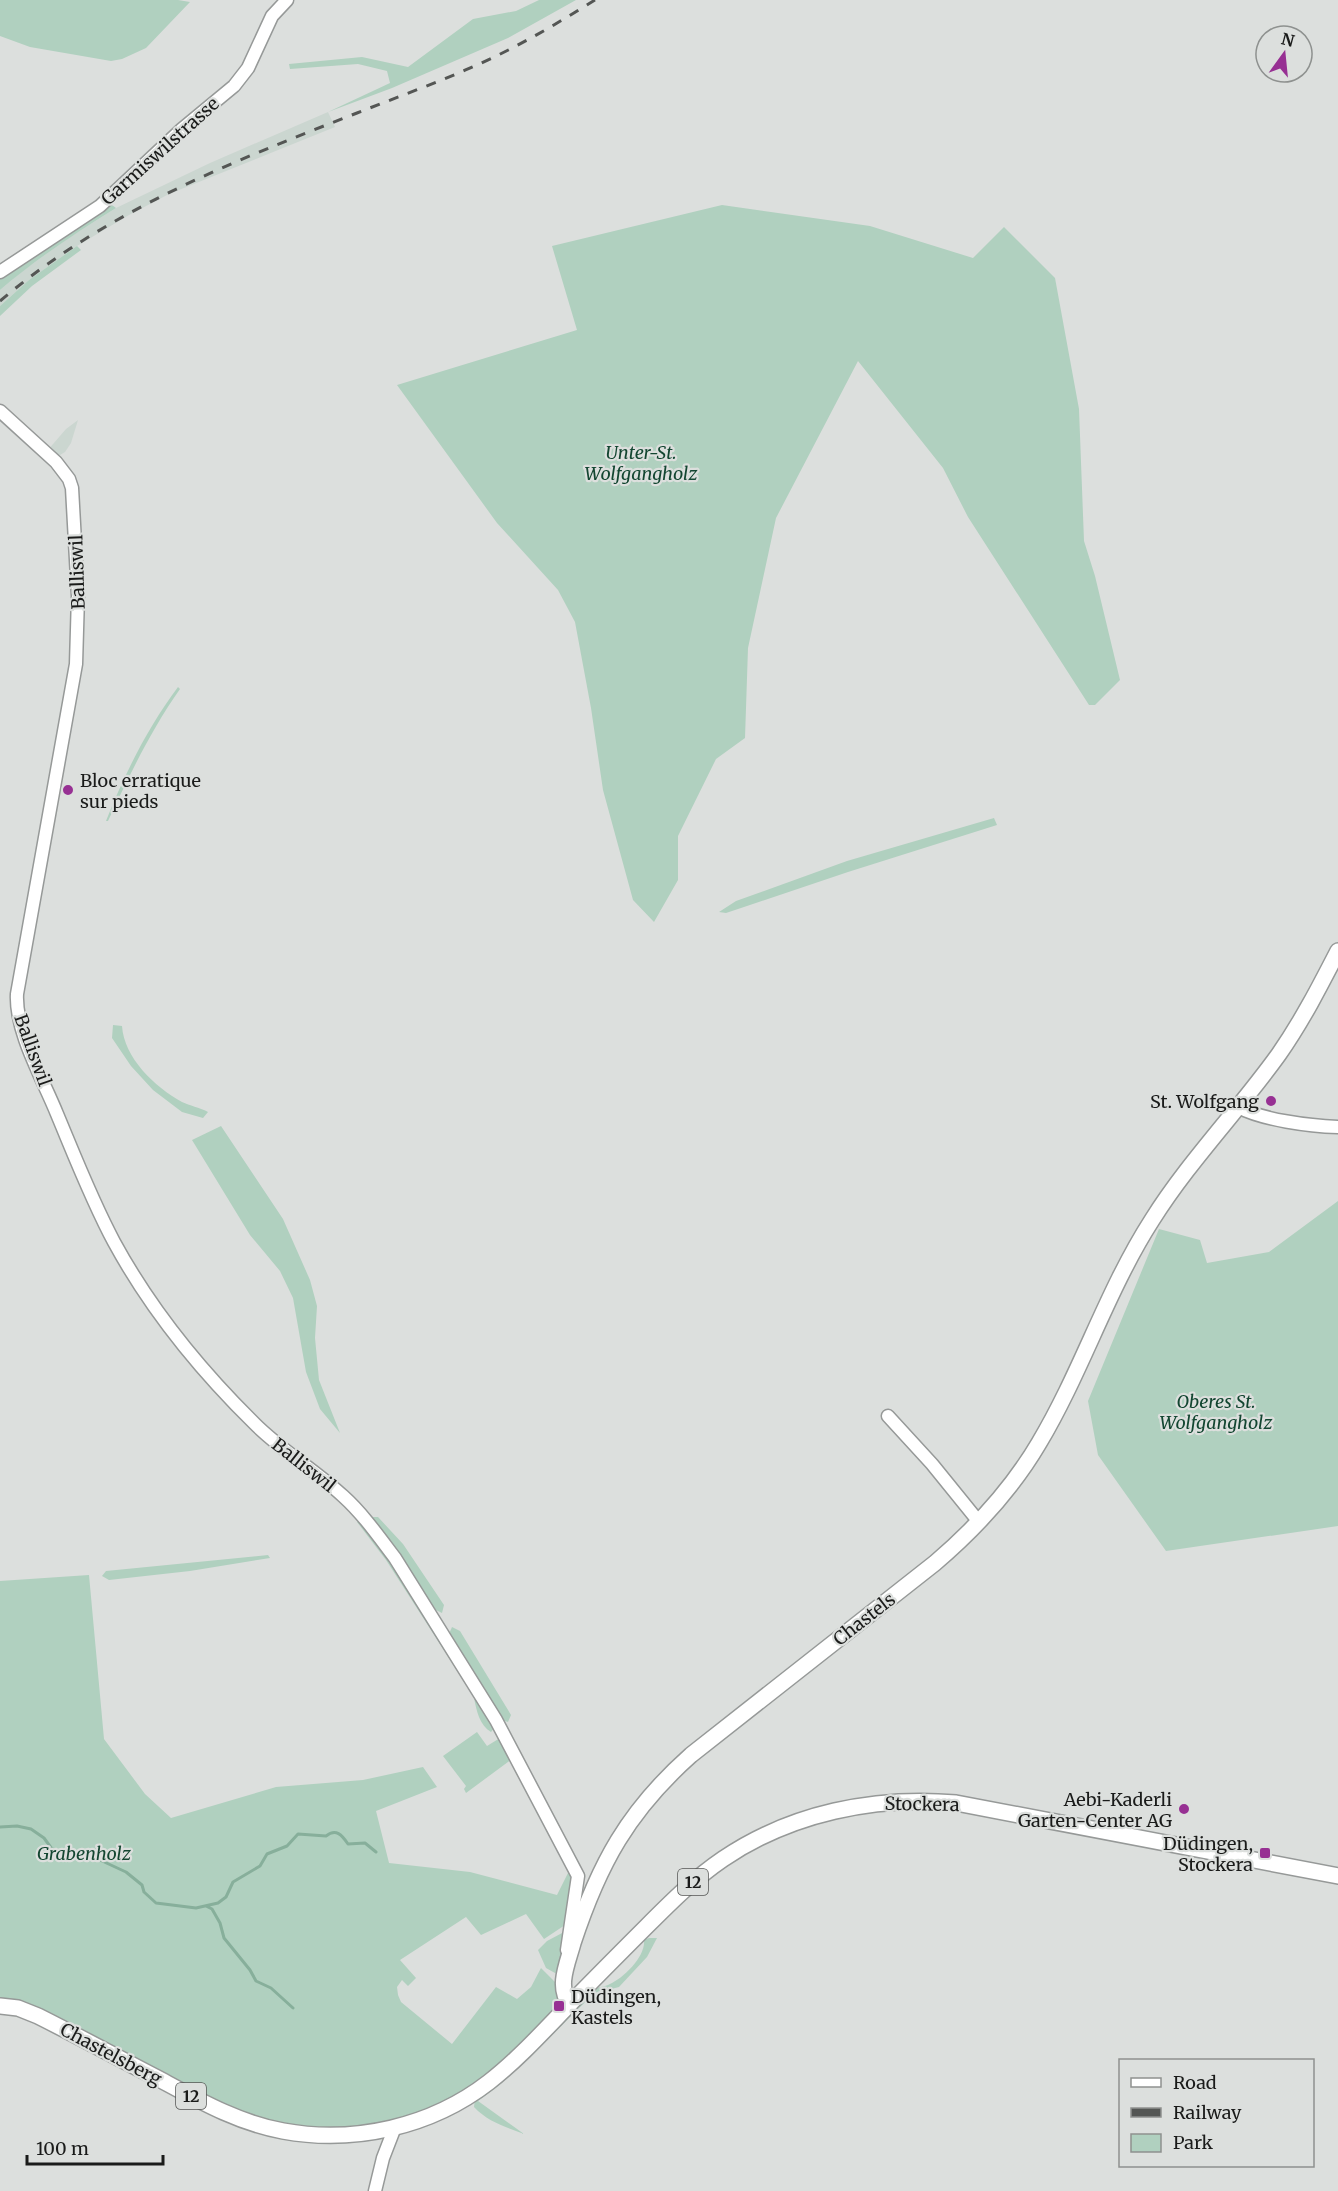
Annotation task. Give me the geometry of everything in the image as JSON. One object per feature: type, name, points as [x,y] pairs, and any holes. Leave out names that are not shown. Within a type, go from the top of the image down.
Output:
[{"type":"main road","points":[[1238,1107],[1279,1054],[1311,1002],[1338,951]]},
{"type":"main road","name":"Chastels","points":[[570,2004],[564,1994],[565,1975],[587,1903],[606,1860],[635,1814],[661,1784],[709,1741],[935,1563],[979,1522],[1016,1479],[1040,1442],[1132,1255],[1165,1200],[1238,1107]]},
{"type":"main road","name":"Stockera","points":[[570,2004],[677,1897],[725,1857],[793,1823],[828,1812],[868,1804],[927,1801],[975,1806],[1338,1876]]},
{"type":"main road","points":[[565,1975],[588,1986]]},
{"type":"main road","name":"12","points":[[395,2127],[441,2112],[482,2087],[510,2064],[570,2004]]},
{"type":"main road","name":"Chastelsberg","points":[[0,2006],[18,2008],[38,2016],[194,2098],[249,2122],[284,2131],[321,2135],[358,2133],[395,2127]]},
{"type":"street","name":"Garmiswilstrasse","points":[[0,272],[100,206],[182,129],[234,86],[248,69],[272,16],[287,0]]},
{"type":"street","name":"Balliswil","points":[[0,411],[56,462],[69,479],[74,498],[78,596],[76,664],[17,994],[17,1008],[22,1029],[94,1202],[124,1259],[154,1307],[205,1373],[229,1398],[284,1451],[344,1497],[377,1534]]},
{"type":"street","points":[[1238,1107],[1248,1112],[1290,1122],[1338,1127]]},
{"type":"street","points":[[888,1416],[932,1464],[979,1522]]},
{"type":"street","name":"Chastels","points":[[377,1534],[496,1720],[578,1876],[566,1943],[569,1957]]},
{"type":"street","points":[[375,2191],[383,2158],[395,2127]]},
{"type":"shaded area","points":[[328,112],[335,127],[169,194],[129,215],[77,246],[29,280],[0,306],[0,290],[21,272],[116,208],[210,163]]},
{"type":"shaded area","points":[[78,420],[71,443],[65,452],[54,455],[47,451],[66,429]]},
{"type":"green space","points":[[0,0],[178,0],[190,2],[146,48],[122,59],[111,61],[30,47],[0,36]]},
{"type":"green space","points":[[539,0],[576,0],[508,38],[392,88],[328,112],[390,83],[387,71],[358,64],[290,69],[289,64],[362,57],[408,67],[473,19],[516,11]]},
{"type":"green space","points":[[108,202],[116,208],[56,247],[0,290],[0,277]]},
{"type":"green space","name":"Unter-St. Wolfgangholz","points":[[722,205],[870,226],[973,258],[1004,227],[1055,278],[1079,409],[1084,541],[1095,576],[1120,680],[1095,705],[1089,705],[968,517],[943,468],[858,361],[776,518],[748,648],[745,738],[716,759],[678,836],[678,880],[654,922],[633,900],[603,790],[575,622],[558,590],[497,523],[397,385],[577,330],[552,246]]},
{"type":"green space","points":[[77,246],[81,250],[32,286],[0,316],[0,306],[29,280]]},
{"type":"green space","points":[[178,687],[180,689],[150,737],[106,821],[138,752]]},
{"type":"green space","points":[[994,818],[997,825],[726,913],[719,912],[736,901],[847,861]]},
{"type":"green space","points":[[113,1025],[122,1026],[128,1049],[152,1080],[182,1102],[208,1112],[203,1118],[182,1112],[153,1090],[131,1066],[112,1038]]},
{"type":"green space","points":[[221,1126],[283,1219],[310,1280],[317,1306],[315,1338],[319,1380],[340,1433],[320,1409],[306,1372],[293,1298],[280,1271],[250,1235],[192,1140]]},
{"type":"green space","name":"Oberes St. Wolfgangholz","points":[[1338,1201],[1338,1526],[1166,1551],[1098,1455],[1088,1401],[1159,1229],[1200,1240],[1207,1263],[1269,1252]]},
{"type":"green space","points":[[373,1517],[378,1517],[403,1544],[444,1605],[442,1613],[436,1610],[374,1524]]},
{"type":"green space","points":[[357,1522],[361,1522],[391,1560],[495,1727],[491,1732],[481,1722],[474,1697],[386,1560]]},
{"type":"green space","points":[[268,1555],[270,1558],[190,1571],[109,1580],[102,1576],[106,1571]]},
{"type":"green space","name":"Grabenholz","points":[[89,1575],[104,1739],[145,1794],[171,1818],[276,1787],[363,1780],[423,1767],[437,1787],[376,1811],[389,1863],[470,1872],[557,1895],[569,1871],[572,1884],[565,1925],[544,1939],[526,1914],[481,1935],[466,1917],[400,1960],[416,1978],[408,1986],[402,1980],[397,1987],[401,2002],[452,2044],[496,1987],[517,1999],[531,1987],[541,1968],[556,1983],[558,1989],[555,2011],[498,2070],[460,2097],[397,2123],[337,2130],[261,2121],[0,2000],[0,1581]]},
{"type":"green space","points":[[452,1627],[460,1631],[511,1715],[508,1722],[502,1720],[449,1634]]},
{"type":"green space","points":[[477,1732],[487,1746],[500,1738],[512,1759],[466,1793],[464,1789],[466,1786],[443,1756]]},
{"type":"green space","points":[[565,1932],[560,1968],[555,1973],[546,1968],[538,1950],[547,1941]]},
{"type":"green space","points":[[657,1938],[647,1957],[619,1987],[595,1993],[577,2010],[575,2008],[592,1990],[622,1977],[642,1953],[644,1940]]},
{"type":"green space","points":[[572,2010],[574,2013],[527,2060],[478,2101],[524,2134],[491,2120],[479,2112],[474,2107],[475,2098]]},
{"type":"waterway","points":[[0,1827],[17,1826],[31,1829],[44,1838],[52,1849],[100,1860],[126,1872],[142,1885],[144,1892],[156,1903],[196,1908],[218,1903],[226,1897],[233,1882],[260,1866],[267,1854],[287,1846],[298,1834],[326,1836],[336,1833],[341,1835],[348,1844],[365,1843],[376,1852]]},
{"type":"waterway","points":[[206,1906],[212,1909],[220,1923],[224,1938],[256,1981],[271,1988],[293,2008]]},
{"type":"railway","points":[[0,301],[82,241],[170,192],[262,151],[497,56],[595,0]]},
{"type":"place","name":"Bloc erratique sur pieds","points":[[68,790]]},
{"type":"place","name":"St. Wolfgang","points":[[1271,1101]]},
{"type":"place","name":"Aebi-Kaderli Garten-Center AG","points":[[1184,1809]]},
{"type":"place","name":"Düdingen, Stockera","points":[[1265,1853]]},
{"type":"place","name":"Düdingen, Kastels","points":[[559,2006]]}]
